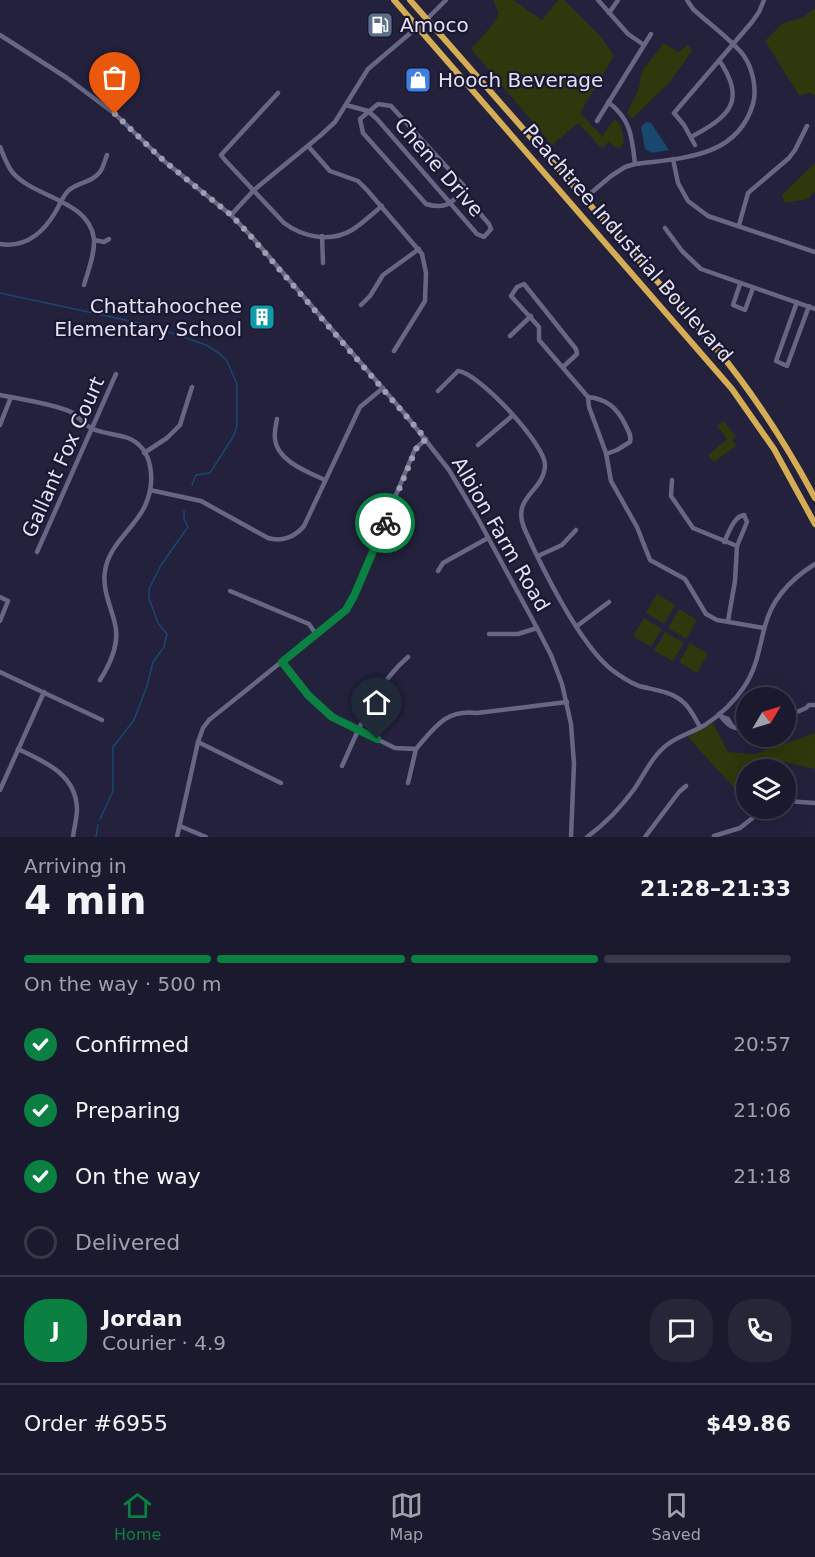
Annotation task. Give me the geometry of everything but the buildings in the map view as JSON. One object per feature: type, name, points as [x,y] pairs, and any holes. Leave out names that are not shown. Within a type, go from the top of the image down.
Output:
[{"type":"highway","name":"Peachtree Industrial Boulevard","points":[[394,0],[732,389],[774,449],[815,524]]},
{"type":"highway","name":"Peachtree Industrial Boulevard","points":[[411,0],[715,346],[749,389],[782,439],[815,498]]},
{"type":"street","points":[[231,215],[254,190],[335,122],[368,69],[446,0]]},
{"type":"street","points":[[598,0],[628,34],[644,45]]},
{"type":"street","points":[[609,13],[618,0]]},
{"type":"street","points":[[585,198],[625,167],[699,155],[719,147],[736,134],[748,119],[755,97],[752,74],[744,56],[693,9],[687,0]]},
{"type":"street","points":[[695,145],[675,113],[759,12],[764,0]]},
{"type":"street","points":[[597,121],[651,34]]},
{"type":"street","name":"Albion Farm Road","points":[[0,35],[87,92],[115,114],[164,161],[231,215],[383,388],[449,470],[537,628],[555,665],[567,702],[571,724],[574,764],[571,837]]},
{"type":"street","points":[[691,137],[716,124],[732,102],[733,85],[719,60]]},
{"type":"street","points":[[278,93],[222,155],[284,223],[294,231],[310,237],[347,233],[382,206]]},
{"type":"street","points":[[608,102],[620,111],[630,128],[635,164]]},
{"type":"street","points":[[378,104],[391,106],[464,186],[464,191],[450,204],[438,208],[426,204],[363,133],[360,119],[378,104]]},
{"type":"street","points":[[346,105],[368,111]]},
{"type":"street","name":"Chene Drive","points":[[368,111],[477,234],[484,237],[491,229],[489,224],[465,196],[464,191]]},
{"type":"street","points":[[739,225],[748,193],[789,159],[807,126]]},
{"type":"street","points":[[308,146],[330,171],[358,181],[422,254],[426,273],[426,301],[394,351]]},
{"type":"street","points":[[0,147],[14,173],[74,210],[87,222],[94,240],[84,285]]},
{"type":"street","points":[[0,244],[17,244],[40,234],[67,192],[74,185],[88,181],[100,172],[107,155]]},
{"type":"street","points":[[673,159],[678,183],[688,201],[708,216],[815,252]]},
{"type":"street","points":[[665,228],[696,267],[815,309]]},
{"type":"street","points":[[322,236],[323,264]]},
{"type":"street","points":[[94,240],[105,242],[109,239]]},
{"type":"street","points":[[361,305],[370,296],[382,275],[419,249]]},
{"type":"street","points":[[563,367],[577,354],[576,349],[524,284],[520,285],[511,296],[539,327],[539,340],[588,397],[589,407],[606,454],[611,481],[637,527],[650,560],[685,579],[706,614],[717,620],[764,628]]},
{"type":"street","points":[[740,284],[733,305],[745,310],[753,288]]},
{"type":"street","points":[[797,302],[776,362],[787,366],[808,306]]},
{"type":"street","points":[[510,336],[531,316]]},
{"type":"street","points":[[438,391],[458,370],[465,371],[490,392],[535,441],[543,454],[545,463],[540,481],[523,501],[521,512],[523,525],[577,626],[598,656],[610,668],[638,685],[673,695],[683,702],[700,727]]},
{"type":"street","name":"Gallant Fox Court","points":[[37,552],[116,374]]},
{"type":"street","points":[[144,453],[167,438],[180,425],[192,387]]},
{"type":"street","points":[[150,490],[201,501],[268,538],[276,540],[293,536],[301,530],[360,407],[383,388]]},
{"type":"street","points":[[0,395],[70,412],[93,429],[128,438],[137,443],[150,467],[150,490],[141,513],[113,549],[106,564],[104,573],[106,593],[116,625],[116,637],[110,664],[100,680]]},
{"type":"street","points":[[0,425],[11,397]]},
{"type":"street","points":[[588,397],[599,398],[618,411],[630,434],[630,442],[606,454]]},
{"type":"street","points":[[478,445],[512,416]]},
{"type":"street","points":[[277,419],[275,440],[280,452],[298,467],[325,480]]},
{"type":"street","points":[[177,837],[203,728],[209,720],[346,610],[416,449],[426,439]]},
{"type":"street","points":[[672,480],[671,496],[693,528],[737,546]]},
{"type":"street","points":[[724,542],[736,518],[744,515],[747,522],[737,546],[735,580],[728,621]]},
{"type":"street","points":[[538,556],[562,545],[576,530]]},
{"type":"street","points":[[438,571],[443,563],[488,538]]},
{"type":"street","points":[[587,837],[617,809],[662,749],[721,715],[743,689],[753,673],[764,628],[778,596],[791,581],[815,564]]},
{"type":"street","points":[[230,591],[309,624],[316,634]]},
{"type":"street","points":[[0,597],[8,601],[0,621]]},
{"type":"street","points":[[577,626],[609,602]]},
{"type":"street","points":[[489,634],[518,634],[537,628]]},
{"type":"street","points":[[342,766],[388,675],[408,657]]},
{"type":"street","points":[[282,662],[319,706],[332,717],[395,748],[416,749]]},
{"type":"street","points":[[0,672],[102,720]]},
{"type":"street","points":[[0,789],[44,692]]},
{"type":"street","points":[[408,783],[416,749],[448,716],[464,711],[477,713],[567,702]]},
{"type":"street","points":[[796,712],[806,708],[811,709],[815,705]]},
{"type":"street","points":[[721,715],[736,727]]},
{"type":"street","points":[[198,742],[281,783]]},
{"type":"street","points":[[18,750],[56,769],[71,784],[77,808],[73,837]]},
{"type":"street","points":[[645,837],[686,786]]},
{"type":"street","points":[[796,802],[815,803]]},
{"type":"street","points":[[714,836],[740,828],[751,819]]},
{"type":"street","points":[[180,826],[206,837]]},
{"type":"green space","points":[[493,0],[513,0],[542,20],[558,0],[564,0],[602,38],[614,56],[580,113],[602,136],[615,119],[621,126],[624,142],[619,149],[608,142],[602,149],[578,123],[551,146],[471,49],[494,23],[499,13]]},
{"type":"green space","points":[[815,8],[815,95],[811,93],[799,95],[765,41],[783,23],[804,17]]},
{"type":"green space","points":[[664,43],[678,52],[688,45],[692,51],[670,82],[632,119],[627,113],[639,88],[642,71]]},
{"type":"green space","points":[[815,163],[815,191],[808,199],[785,203],[782,195]]},
{"type":"green space","points":[[724,421],[736,437],[732,440],[736,446],[714,462],[708,455],[727,439],[717,426]]},
{"type":"green space","points":[[657,594],[675,605],[664,624],[646,613]]},
{"type":"green space","points":[[679,609],[697,620],[686,639],[668,628]]},
{"type":"green space","points":[[644,618],[662,629],[651,647],[633,636]]},
{"type":"green space","points":[[665,632],[684,643],[673,661],[654,651]]},
{"type":"green space","points":[[690,643],[708,654],[697,673],[679,662]]},
{"type":"green space","points":[[713,723],[728,752],[755,754],[775,747],[796,747],[796,740],[815,733],[815,769],[796,765],[796,759],[736,759],[735,789],[687,736]]},
{"type":"water","points":[[646,122],[651,123],[669,150],[652,153],[645,149],[641,127]]},
{"type":"waterway","points":[[0,293],[149,325],[206,345],[219,353],[227,361],[237,384],[237,426],[233,437],[210,473],[196,475],[192,485]]},
{"type":"waterway","points":[[100,819],[113,791],[113,747],[134,720],[153,662],[164,647],[167,634],[158,623],[149,598],[149,589],[161,565],[188,527],[184,519],[184,511]]},
{"type":"waterway","points":[[96,837],[98,825]]},
{"type":"way so far","points":[[115,114],[164,161],[231,215],[426,439],[416,449],[385,523]]},
{"type":"place","name":"Amoco","points":[[380,25]]},
{"type":"place","name":"Hooch Beverage","points":[[418,80]]},
{"type":"place","name":"Chattahoochee Elementary School","points":[[262,317]]},
{"type":"route","points":[[377,739],[332,717],[308,695],[282,662],[346,610],[385,523]]}]
